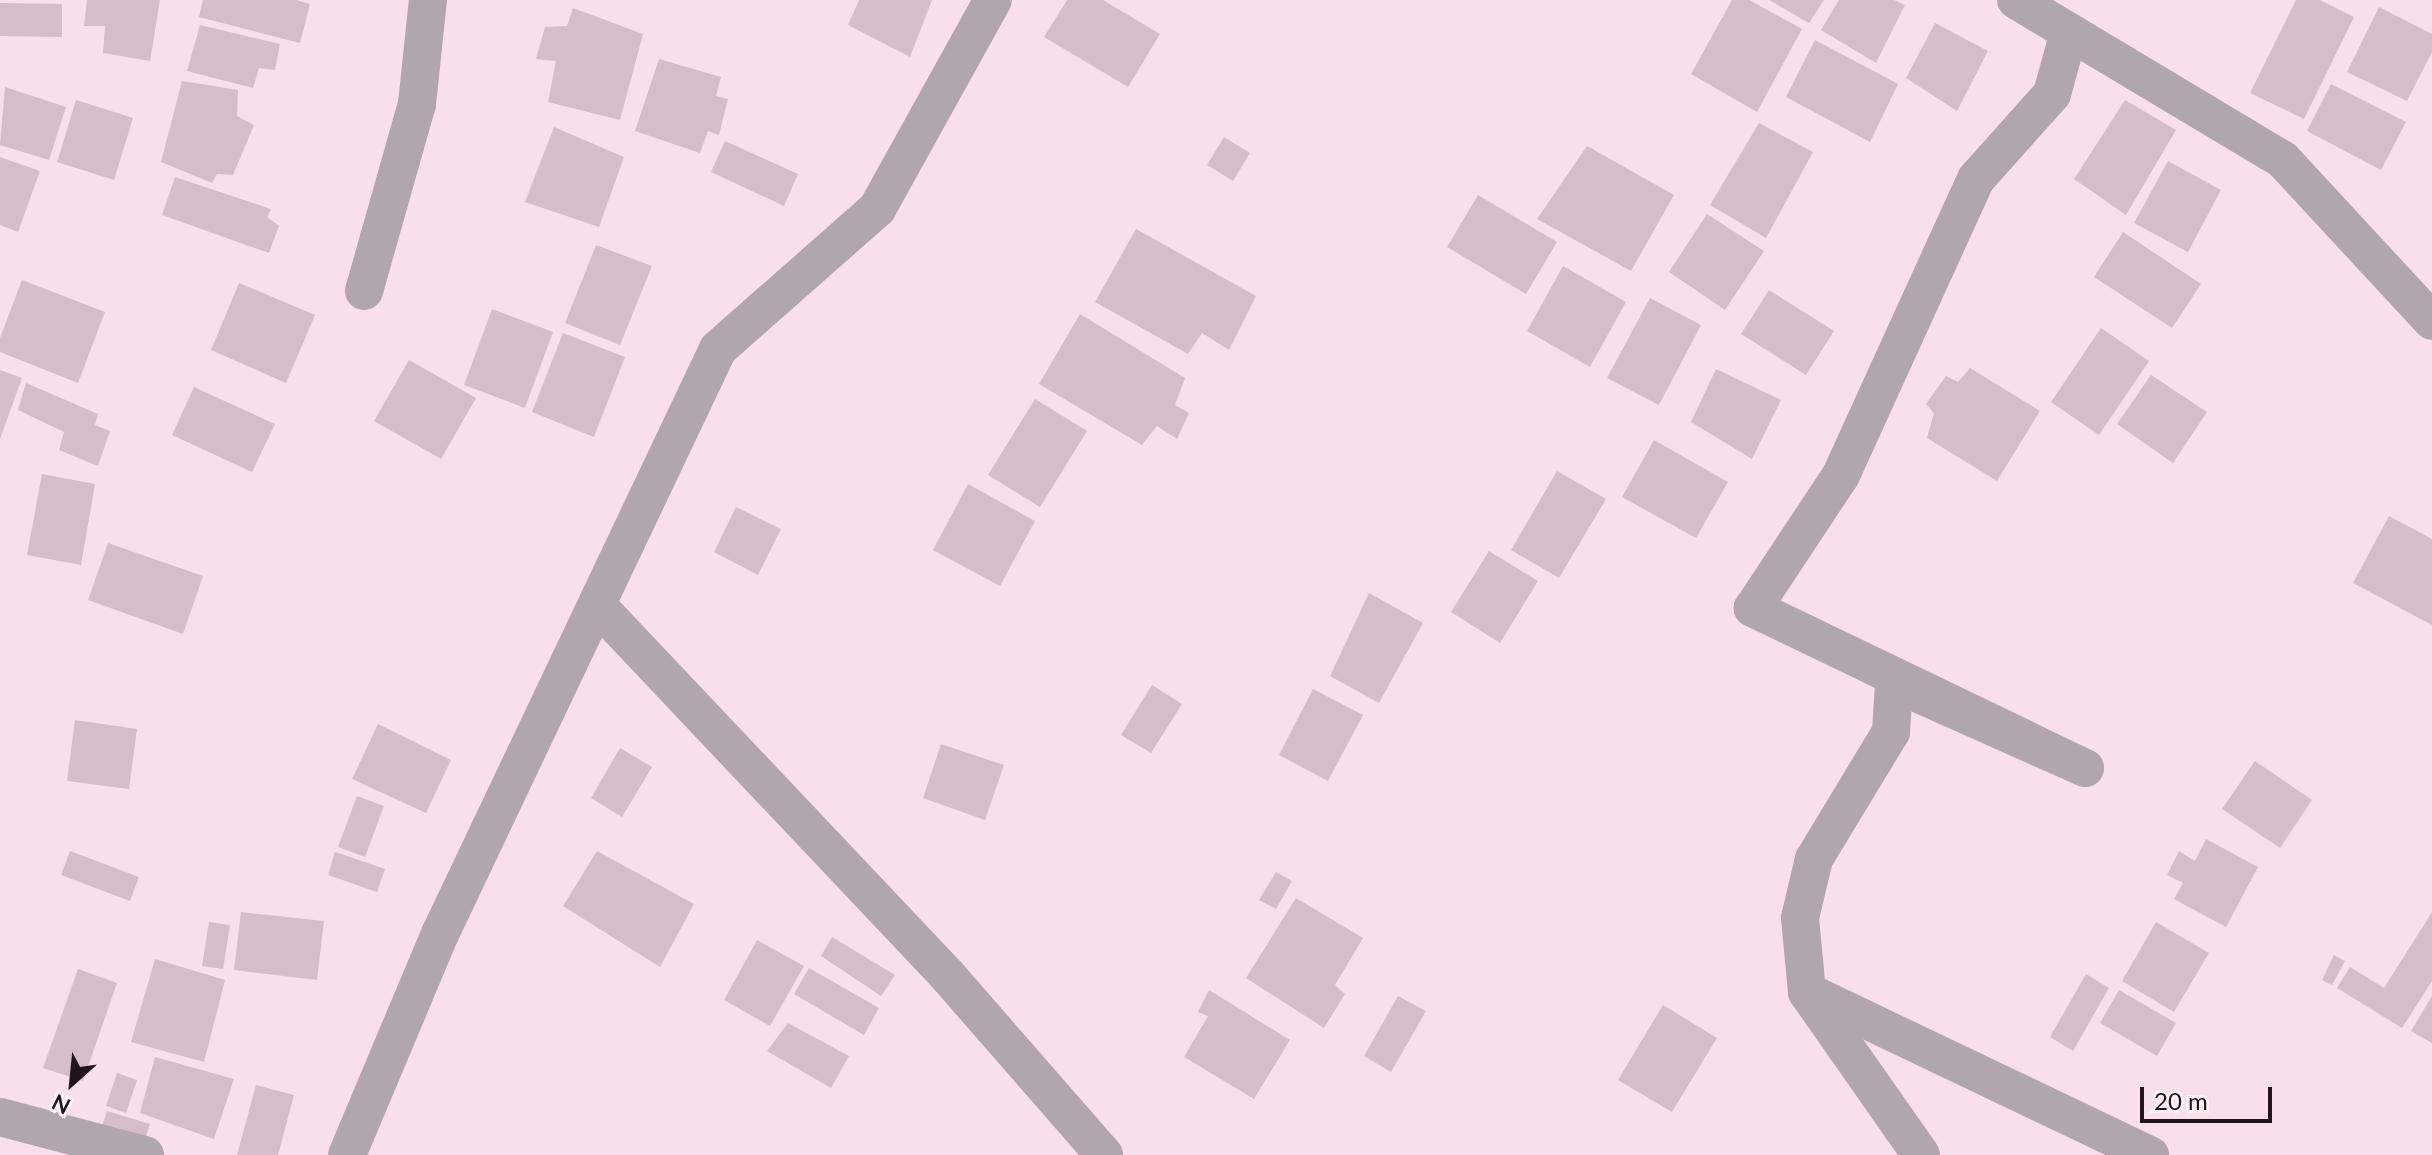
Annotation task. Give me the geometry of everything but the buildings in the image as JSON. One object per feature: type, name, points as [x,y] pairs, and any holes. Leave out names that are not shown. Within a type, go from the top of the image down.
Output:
[{"type":"street","points":[[364,291],[417,104],[428,0]]},
{"type":"street","points":[[347,1155],[440,934],[718,349],[877,209],[993,0]]},
{"type":"street","points":[[2016,0],[2283,160],[2432,321]]},
{"type":"street","points":[[1921,1155],[1807,992],[1800,918],[1814,859],[1891,732],[1894,683],[2085,768],[1753,608],[1841,475],[1976,179],[2052,94],[2069,32]]},
{"type":"street","points":[[597,605],[947,975],[1104,1155]]},
{"type":"street","points":[[1807,992],[2150,1155]]},
{"type":"street","points":[[0,1117],[145,1155]]}]
